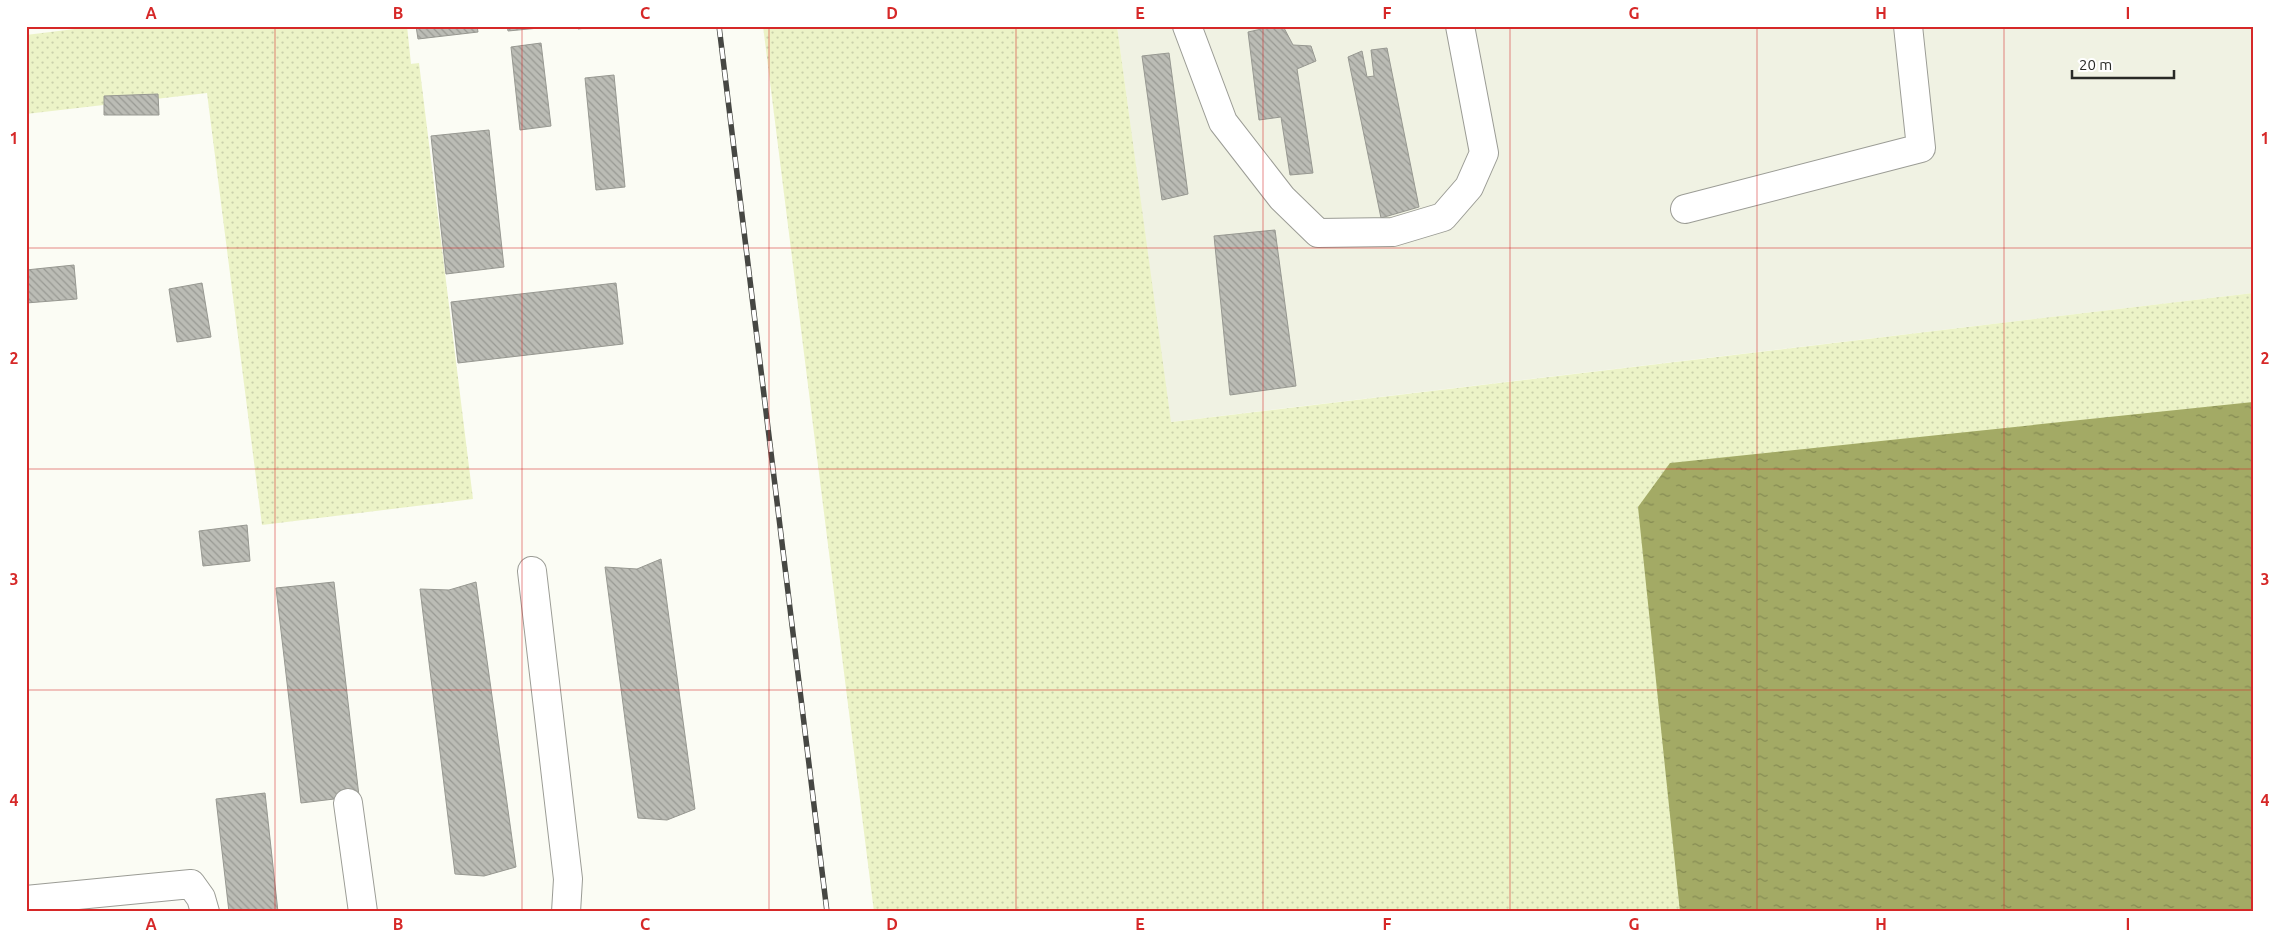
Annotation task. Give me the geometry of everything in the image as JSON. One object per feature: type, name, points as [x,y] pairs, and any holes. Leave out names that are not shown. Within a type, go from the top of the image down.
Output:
[{"type":"lane","points":[[1187,26],[1223,122],[1282,198],[1318,233],[1393,232],[1443,217],[1469,188],[1484,154],[1460,26]]},
{"type":"lane","points":[[1685,209],[1921,148],[1908,26]]},
{"type":"lane","points":[[532,571],[568,879],[566,912]]},
{"type":"lane","points":[[348,803],[362,912]]},
{"type":"lane","points":[[26,900],[191,884],[201,898],[205,912]]},
{"type":"shaded area","points":[[99,26],[407,26],[411,64],[419,63],[473,499],[262,525],[207,93],[26,114],[26,35]]},
{"type":"shaded area","points":[[763,26],[1117,26],[1171,422],[2253,293],[2253,912],[874,912]]},
{"type":"shaded area","points":[[1117,26],[2253,26],[2253,293],[1170,422]]},
{"type":"water","points":[[2253,402],[2253,912],[1680,912],[1638,507],[1670,463]]},
{"type":"building","points":[[416,26],[477,26],[478,32],[418,39]]},
{"type":"building","points":[[507,26],[539,26],[539,28],[508,31]]},
{"type":"building","points":[[578,26],[601,26],[578,29]]},
{"type":"building","points":[[1283,26],[1293,45],[1311,46],[1316,61],[1297,69],[1313,173],[1290,175],[1281,117],[1259,120],[1248,32]]},
{"type":"building","points":[[541,43],[551,126],[520,130],[511,47]]},
{"type":"building","points":[[1387,48],[1419,207],[1381,218],[1348,57],[1362,51],[1367,77],[1374,76],[1371,50]]},
{"type":"building","points":[[1169,53],[1188,194],[1162,200],[1142,56]]},
{"type":"building","points":[[614,75],[625,187],[596,190],[585,78]]},
{"type":"building","points":[[158,94],[159,115],[104,115],[104,96]]},
{"type":"building","points":[[489,130],[504,267],[446,274],[431,136]]},
{"type":"building","points":[[1275,230],[1296,386],[1230,395],[1214,236]]},
{"type":"building","points":[[74,265],[77,299],[26,303],[26,270]]},
{"type":"building","points":[[202,283],[211,337],[177,342],[169,289]]},
{"type":"building","points":[[616,283],[623,344],[458,363],[451,302]]},
{"type":"building","points":[[247,525],[250,561],[203,566],[199,531]]},
{"type":"building","points":[[661,559],[695,809],[667,820],[638,818],[605,567],[637,569]]},
{"type":"building","points":[[334,582],[359,796],[301,803],[276,588]]},
{"type":"building","points":[[476,582],[516,867],[484,876],[455,874],[420,589],[449,590]]},
{"type":"building","points":[[265,793],[278,912],[229,912],[216,799]]},
{"type":"railway","points":[[719,26],[827,912]]}]
